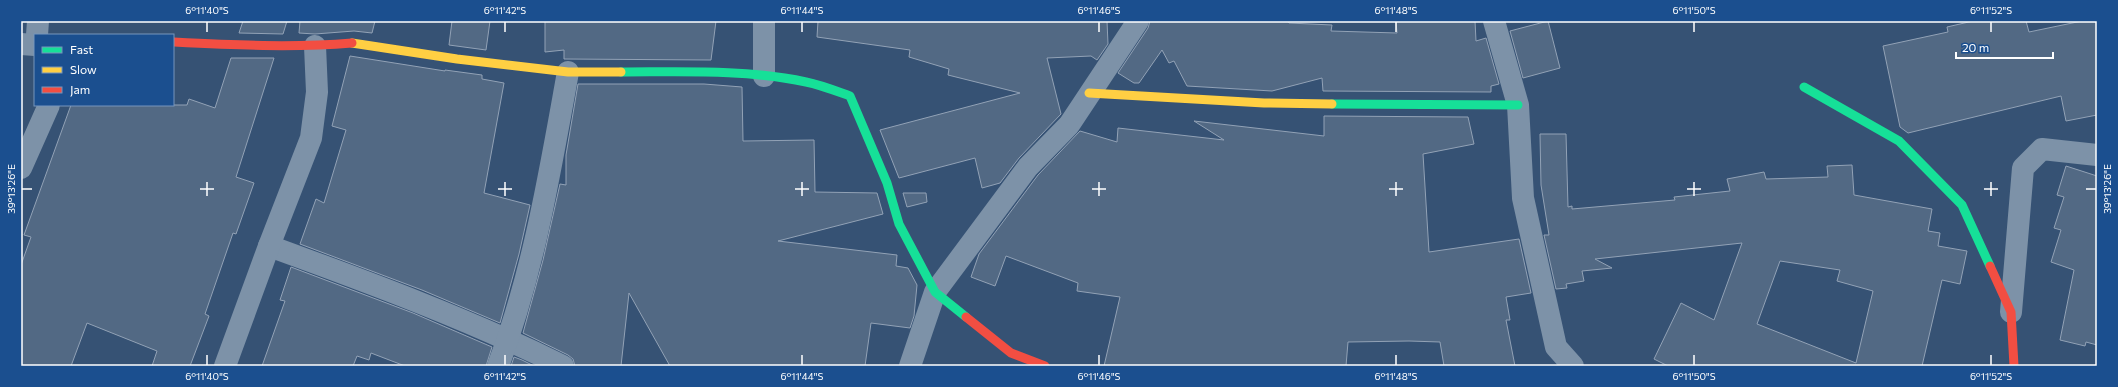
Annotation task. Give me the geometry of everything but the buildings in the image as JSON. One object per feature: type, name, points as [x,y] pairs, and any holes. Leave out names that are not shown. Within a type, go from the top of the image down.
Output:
[{"type":"street","points":[[37,34],[38,21]]},
{"type":"street","points":[[764,21],[764,76]]},
{"type":"street","points":[[910,366],[935,292],[1028,167],[1069,125],[1138,21]]},
{"type":"street","points":[[1494,21],[1518,105],[1523,198],[1556,347],[1573,366]]},
{"type":"street","points":[[174,42],[242,46],[315,46],[355,43],[457,59],[568,72],[704,72],[764,76],[807,82],[850,96],[887,183],[900,224],[935,292],[1011,353],[1045,366]]},
{"type":"street","points":[[21,44],[34,45]]},
{"type":"street","points":[[225,366],[311,138],[317,92],[315,46]]},
{"type":"street","points":[[498,366],[508,339],[539,227],[568,72]]},
{"type":"street","points":[[1804,87],[1899,141],[1962,205],[2011,312]]},
{"type":"street","points":[[1089,93],[1264,103],[1518,105]]},
{"type":"street","points":[[21,168],[49,106]]},
{"type":"street","points":[[2014,366],[2011,312],[2023,168],[2042,149],[2097,155]]},
{"type":"street","points":[[269,246],[384,288],[508,339],[563,366]]},
{"type":"traffic: fast","points":[[621,72],[714,72],[760,75],[812,83],[850,96],[887,183],[899,224],[935,292],[966,317]]},
{"type":"traffic: fast","points":[[1804,87],[1899,141],[1962,205],[1990,266]]},
{"type":"traffic: fast","points":[[1332,104],[1518,105]]},
{"type":"traffic: slow","points":[[352,43],[457,59],[568,72],[621,72]]},
{"type":"traffic: slow","points":[[1089,93],[1264,103],[1332,104]]},
{"type":"traffic: jam","points":[[174,42],[285,46],[352,43]]},
{"type":"traffic: jam","points":[[1990,266],[2011,312],[2014,366]]},
{"type":"traffic: jam","points":[[966,317],[1011,353],[1045,366]]}]
